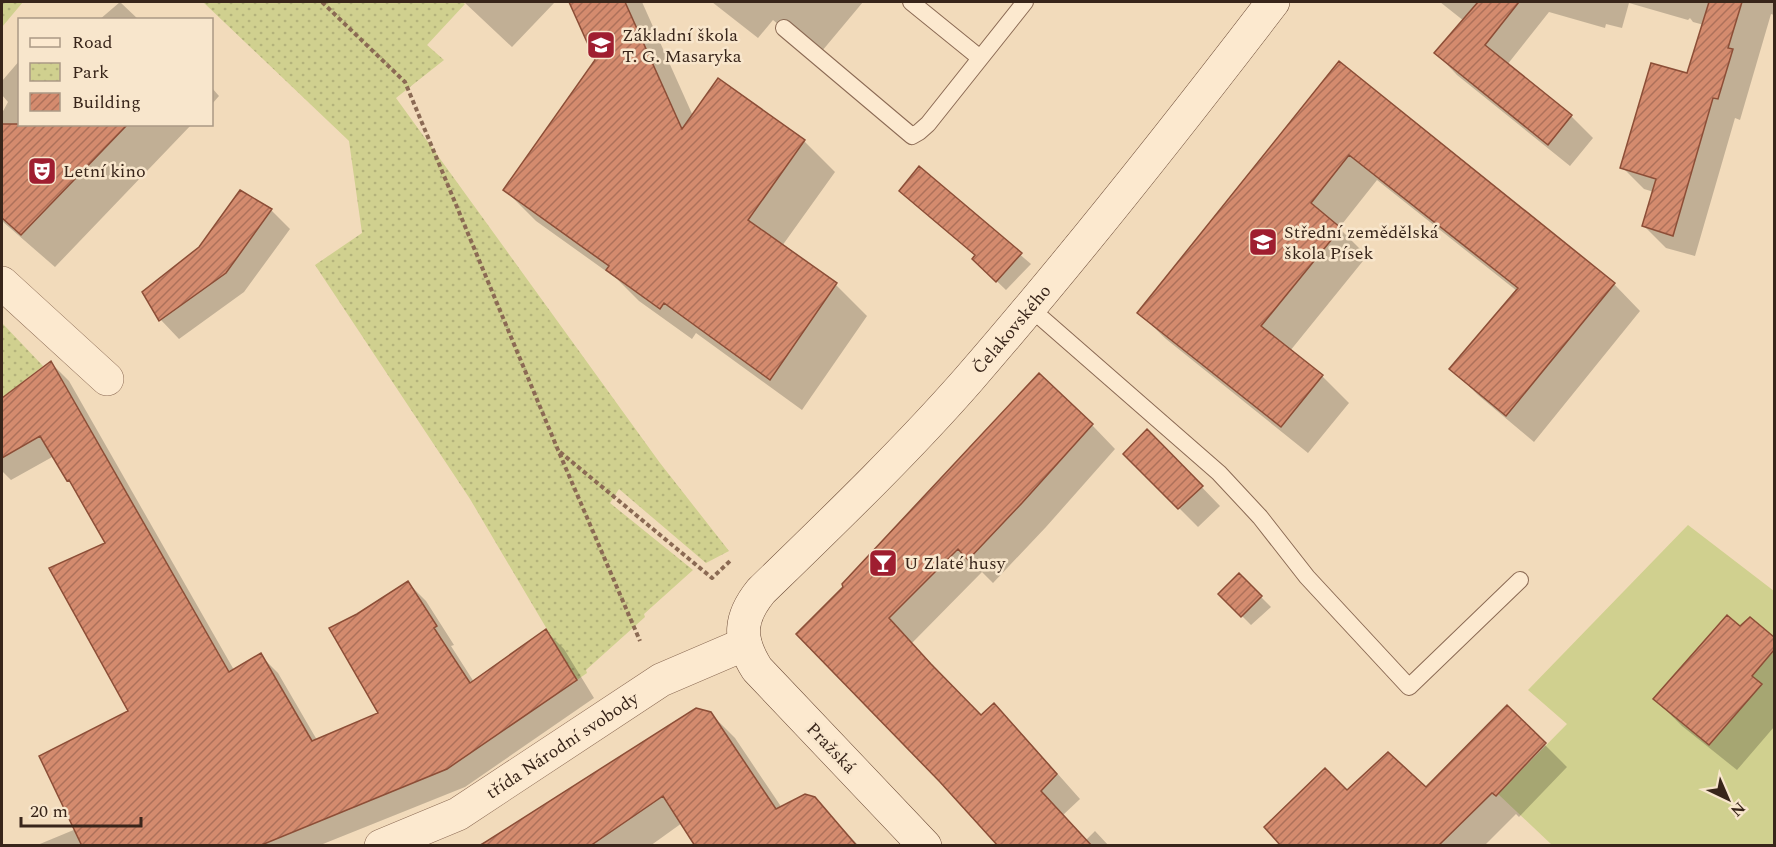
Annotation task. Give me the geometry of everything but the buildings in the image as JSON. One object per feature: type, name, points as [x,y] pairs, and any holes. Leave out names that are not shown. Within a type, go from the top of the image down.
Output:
[{"type":"main road","name":"Čelakovského","points":[[745,644],[743,625],[747,613],[761,591],[896,456],[967,381],[1076,252],[1273,2]]},
{"type":"main road","points":[[2,283],[107,379]]},
{"type":"main road","name":"třída Národní svobody","points":[[381,846],[458,813],[661,680],[705,659],[745,644]]},
{"type":"main road","name":"Pražská","points":[[745,644],[750,658],[764,677],[925,846]]},
{"type":"lane","points":[[911,2],[980,58]]},
{"type":"lane","points":[[784,28],[912,136],[928,124],[1025,2]]},
{"type":"lane","points":[[1029,307],[1219,473],[1260,517],[1307,577],[1409,687],[1520,580]]},
{"type":"path","points":[[322,2],[405,82],[640,641]]},
{"type":"path","points":[[558,450],[712,578],[730,561]]},
{"type":"green space","points":[[2,2],[23,2],[2,27]]},
{"type":"green space","points":[[203,2],[462,2],[465,4],[427,45],[444,60],[396,98],[660,463],[729,551],[706,563],[619,489],[610,503],[693,570],[586,670],[587,673],[577,680],[470,499],[315,265],[362,233],[349,141]]},
{"type":"green space","points":[[2,323],[43,366],[2,398]]},
{"type":"green space","points":[[1688,525],[1774,591],[1774,845],[1552,845],[1498,794],[1567,724],[1528,690]]},
{"type":"place","name":"Základní škola T. G. Masaryka","points":[[601,45]]},
{"type":"place","name":"Letní kino","points":[[42,171]]},
{"type":"place","name":"Střední zemědělská škola Písek","points":[[1263,242]]},
{"type":"place","name":"U Zlaté husy","points":[[883,563]]}]
